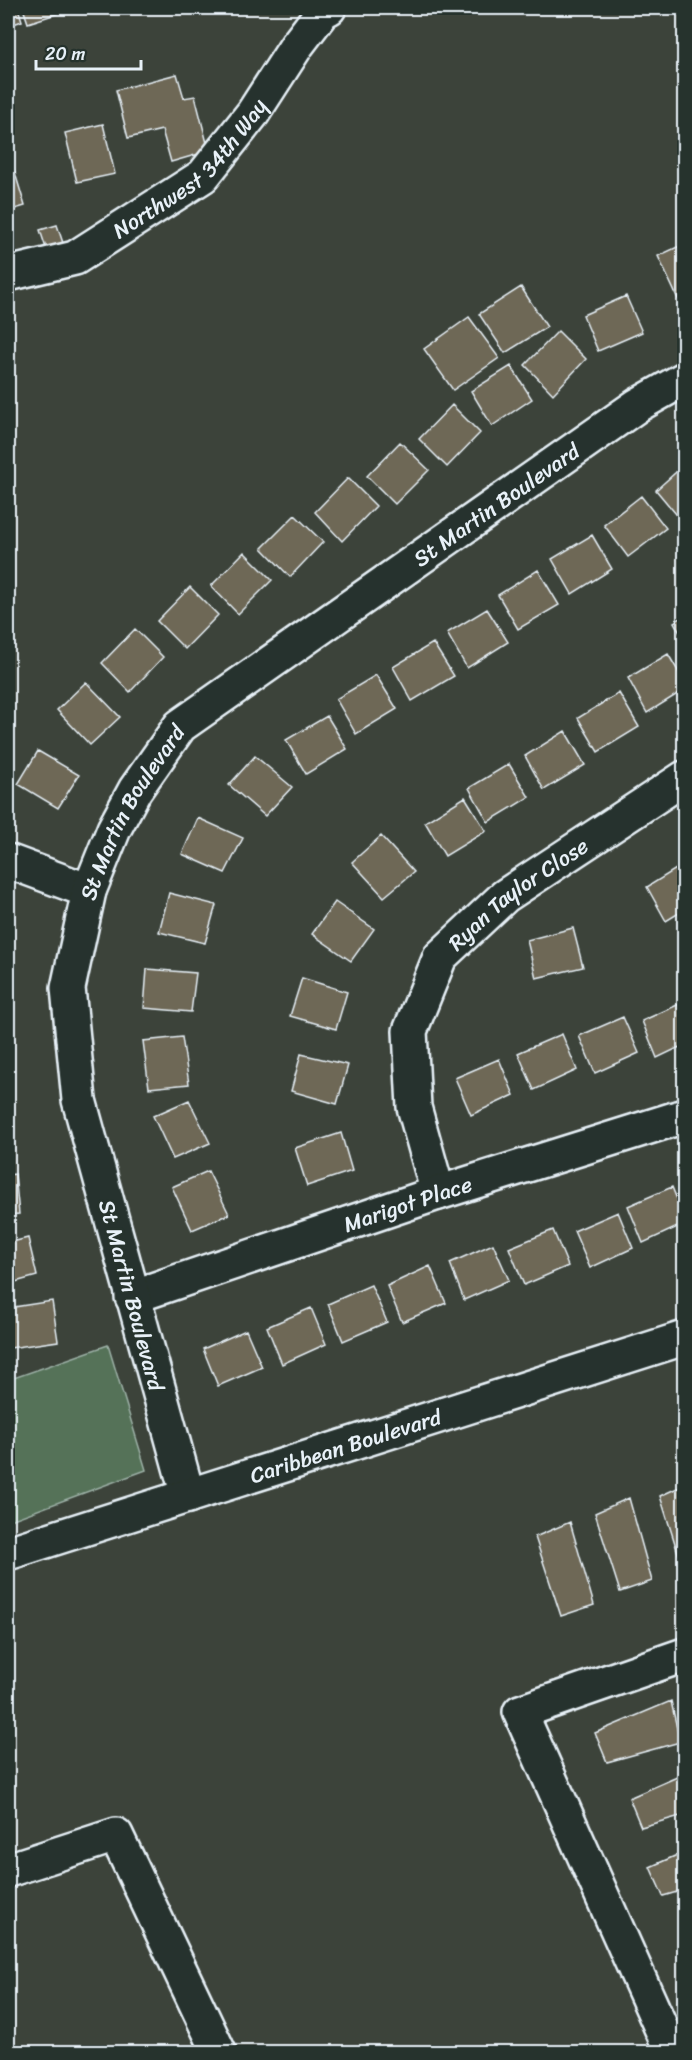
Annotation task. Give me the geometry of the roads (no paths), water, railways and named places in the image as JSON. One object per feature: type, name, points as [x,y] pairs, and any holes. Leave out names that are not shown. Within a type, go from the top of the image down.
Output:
[{"type":"street","name":"Northwest 34th Way","points":[[8,274],[75,258],[204,176],[253,113],[297,45],[323,11],[329,8]]},
{"type":"street","name":"St Martin Boulevard","points":[[188,1496],[79,1100],[68,988],[89,891],[114,829],[135,790],[180,726],[638,405],[684,379]]},
{"type":"street","name":"Ryan Taylor Close","points":[[438,1193],[414,1107],[410,1031],[440,957],[505,896],[684,778]]},
{"type":"street","points":[[8,861],[89,891]]},
{"type":"street","name":"Marigot Place","points":[[132,1298],[438,1193],[684,1116]]},
{"type":"street","name":"Caribbean Boulevard","points":[[8,1554],[684,1338]]},
{"type":"street","points":[[672,2052],[520,1712],[684,1655]]},
{"type":"street","points":[[8,1870],[116,1834],[219,2052]]}]
